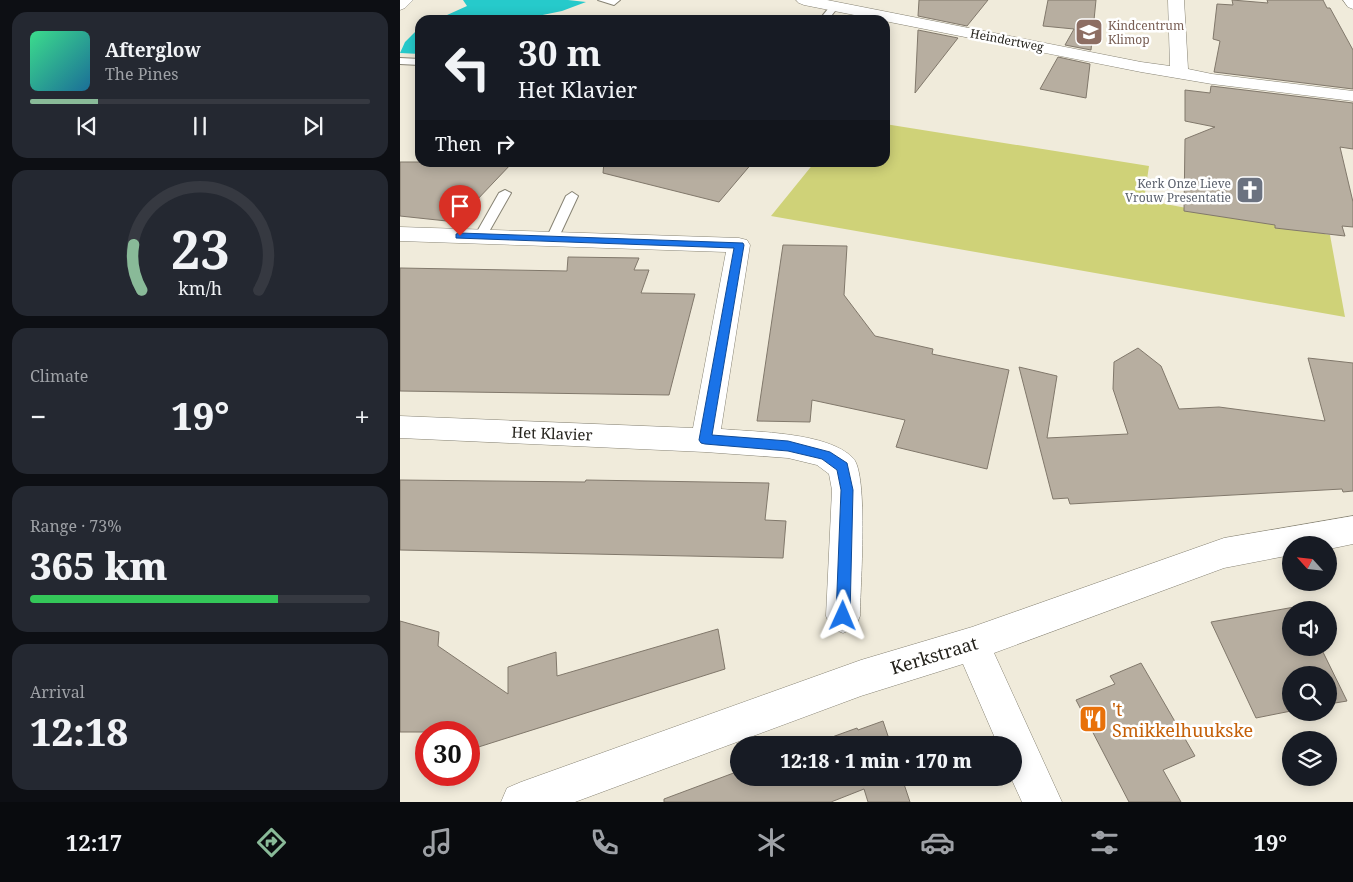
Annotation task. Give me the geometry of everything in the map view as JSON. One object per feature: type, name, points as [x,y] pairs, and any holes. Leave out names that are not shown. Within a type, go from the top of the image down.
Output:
[{"type":"street","points":[[400,4],[405,0]]},
{"type":"street","name":"Heindertweg","points":[[804,0],[880,15]]},
{"type":"street","points":[[1176,0],[1179,72]]},
{"type":"street","points":[[1351,0],[1353,4]]},
{"type":"street","name":"Heindertweg","points":[[890,17],[1141,67],[1212,79],[1353,96]]},
{"type":"street","name":"Heindertweg","points":[[1179,72],[1209,71],[1353,89]]},
{"type":"street","points":[[400,234],[739,245],[705,440]]},
{"type":"street","name":"Het Klavier","points":[[400,427],[705,440],[788,446],[826,455],[843,467],[847,490],[843,616]]},
{"type":"street","name":"Kerkstraat","points":[[521,802],[861,678],[972,644],[1224,553],[1353,530]]},
{"type":"street","points":[[972,644],[1042,802]]},
{"type":"lane","points":[[602,0],[614,2],[616,0]]},
{"type":"lane","points":[[827,15],[835,6]]},
{"type":"lane","points":[[400,61],[415,62]]},
{"type":"lane","points":[[480,237],[505,193]]},
{"type":"lane","points":[[552,239],[572,196]]},
{"type":"green space","points":[[890,125],[1149,166],[1144,200],[1330,235],[1345,317],[771,216],[811,167],[890,167]]},
{"type":"water","points":[[463,0],[568,0],[586,2],[562,11],[543,15],[447,15],[467,6]]},
{"type":"water","points":[[415,32],[415,54],[400,53],[405,42]]},
{"type":"building","points":[[919,0],[988,0],[967,26],[918,16]]},
{"type":"building","points":[[1048,0],[1096,0],[1091,50],[1065,45],[1074,29],[1043,26]]},
{"type":"building","points":[[1232,0],[1268,3],[1267,0],[1323,0],[1327,8],[1330,8],[1353,50],[1353,89],[1214,72],[1220,41],[1213,39],[1217,4],[1233,5]]},
{"type":"building","points":[[918,30],[958,38],[915,93]]},
{"type":"building","points":[[1058,57],[1090,64],[1086,98],[1040,89]]},
{"type":"building","points":[[1211,86],[1353,103],[1353,149],[1340,147],[1353,202],[1353,227],[1342,226],[1345,236],[1275,228],[1275,225],[1184,211],[1185,139],[1215,127],[1185,121],[1185,90],[1210,93]]},
{"type":"building","points":[[400,162],[415,162],[415,167],[508,167],[456,222],[400,216]]},
{"type":"building","points":[[604,167],[749,167],[719,202],[603,173]]},
{"type":"building","points":[[783,245],[847,246],[844,295],[875,336],[933,349],[932,354],[1009,370],[987,469],[896,447],[905,420],[812,400],[810,422],[757,421]]},
{"type":"building","points":[[568,257],[639,258],[634,270],[649,270],[641,293],[695,294],[669,395],[400,391],[400,268],[567,271]]},
{"type":"building","points":[[1138,348],[1161,366],[1179,409],[1219,407],[1325,421],[1308,358],[1353,363],[1353,491],[1343,492],[1342,489],[1070,504],[1068,498],[1053,499],[1019,367],[1057,376],[1047,438],[1128,434],[1113,389],[1114,362]]},
{"type":"building","points":[[400,480],[585,482],[586,480],[769,483],[765,520],[786,521],[783,558],[400,550]]},
{"type":"building","points":[[1282,609],[1282,656],[1325,656],[1330,666],[1282,666],[1282,713],[1256,718],[1211,622]]},
{"type":"building","points":[[400,621],[439,632],[438,646],[508,694],[508,667],[556,652],[557,676],[718,629],[725,669],[480,747],[480,721],[415,721],[415,732],[400,732]]},
{"type":"building","points":[[1141,663],[1195,756],[1163,770],[1181,802],[1129,802],[1076,700],[1115,684],[1110,676]]},
{"type":"building","points":[[1337,681],[1347,701],[1337,703]]},
{"type":"building","points":[[883,721],[888,736],[835,736],[857,728],[858,730]]},
{"type":"building","points":[[730,774],[730,786],[905,786],[910,802],[868,802],[864,789],[831,802],[664,802],[664,799]]},
{"type":"place","name":"Kindcentrum Klimop","points":[[1089,32]]},
{"type":"place","name":"Kerk Onze Lieve Vrouw Presentatie","points":[[1250,190]]},
{"type":"place","name":"'t Smikkelhuukske","points":[[1093,719]]},
{"type":"route","points":[[460,236],[739,245],[705,440],[788,446],[826,455],[843,467],[847,490],[843,616]]}]
